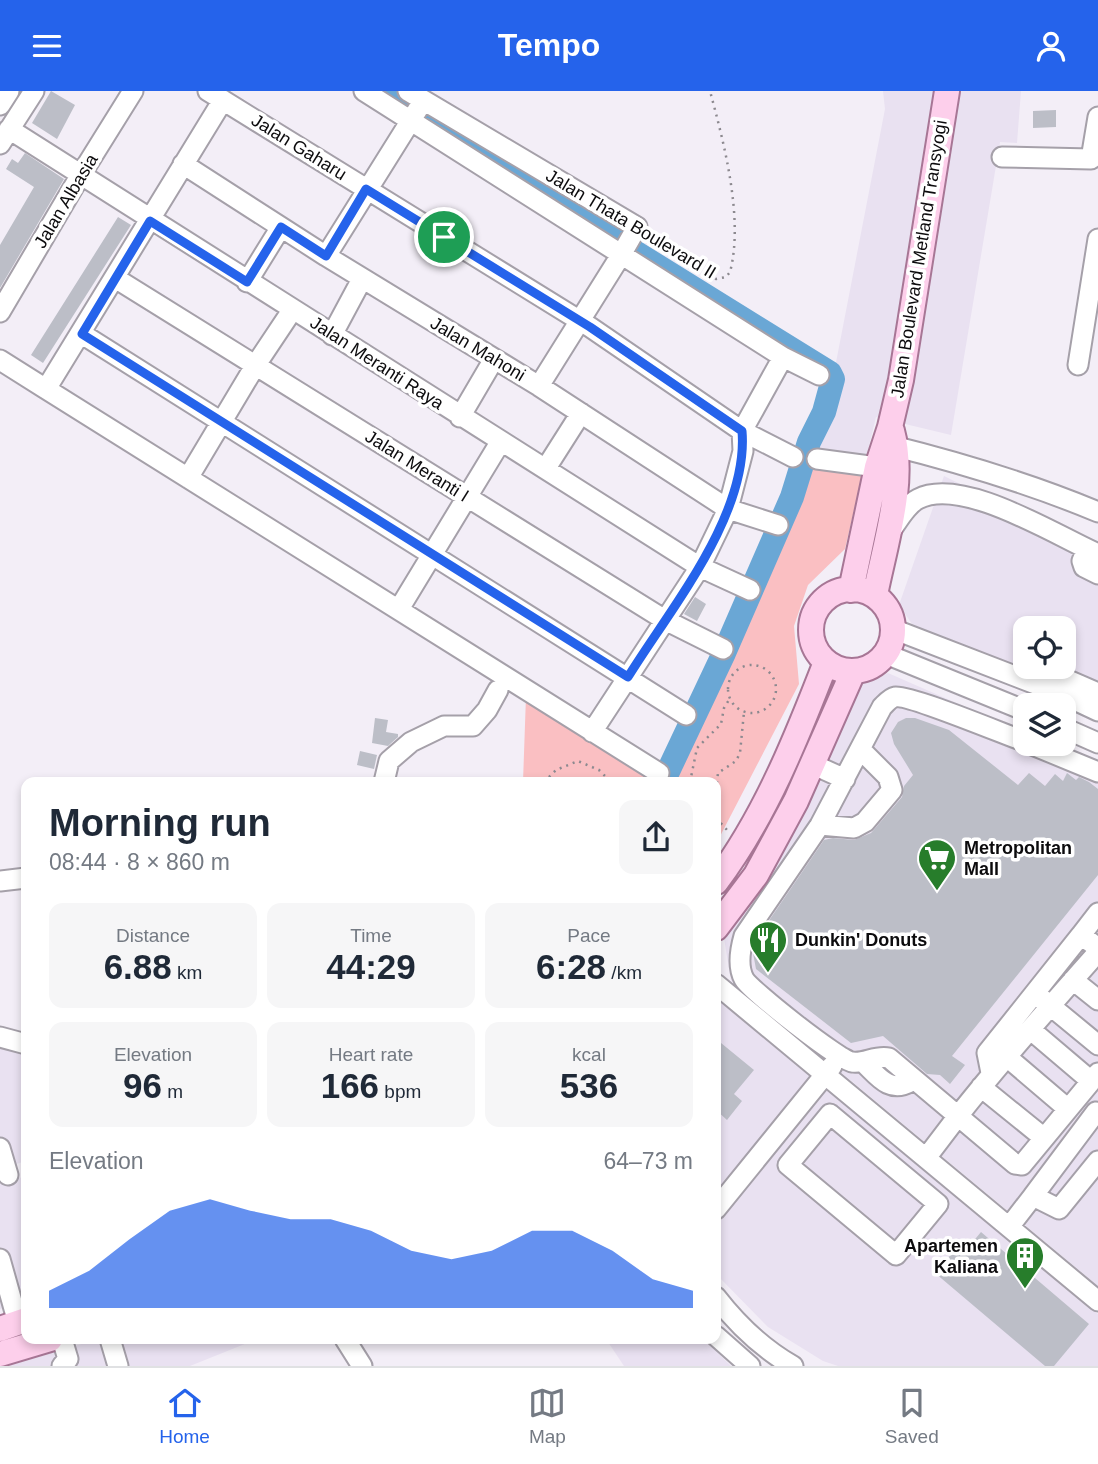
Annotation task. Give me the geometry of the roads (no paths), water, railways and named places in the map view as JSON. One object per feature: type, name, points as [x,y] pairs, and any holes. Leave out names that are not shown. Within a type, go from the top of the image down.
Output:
[{"type":"main road","name":"Jalan Boulevard Metland Transyogi","points":[[890,439],[947,91]]},
{"type":"main road","points":[[851,590],[877,467],[890,439]]},
{"type":"main road","points":[[876,594],[890,532],[890,439]]},
{"type":"main road","points":[[851,590],[876,594],[891,616],[893,629],[892,642],[886,654],[877,663],[853,672],[826,662],[817,652],[811,627],[821,604],[831,596],[851,590]]},
{"type":"main road","points":[[724,865],[771,788],[826,662]]},
{"type":"main road","points":[[721,921],[756,875],[796,801],[853,672]]},
{"type":"main road","points":[[0,1354],[33,1344]]},
{"type":"street","points":[[0,105],[9,91]]},
{"type":"street","points":[[4,137],[34,91]]},
{"type":"street","name":"Jalan Albasia","points":[[0,312],[80,176],[134,91]]},
{"type":"street","name":"Jalan Thata Boulevard II","points":[[364,91],[415,106],[629,242],[783,357],[819,375]]},
{"type":"street","points":[[46,389],[183,165],[216,96]]},
{"type":"street","name":"Jalan Gaharu","points":[[216,96],[579,321],[742,431],[793,457]]},
{"type":"street","points":[[326,256],[415,106]]},
{"type":"street","name":"Jalan Thata Boulevard II","points":[[415,106],[629,242]]},
{"type":"street","points":[[1002,157],[1094,160],[1098,117]]},
{"type":"street","name":"Jalan Meranti Raya","points":[[4,137],[80,176],[460,417],[546,468],[699,568],[750,590]]},
{"type":"street","name":"Jalan Mahoni","points":[[183,165],[362,279],[539,386],[728,509],[778,525]]},
{"type":"street","points":[[247,282],[281,227]]},
{"type":"street","points":[[1078,365],[1098,239]]},
{"type":"street","points":[[539,386],[629,242]]},
{"type":"street","name":"Jalan Meranti I","points":[[115,278],[665,620],[723,649]]},
{"type":"street","points":[[332,335],[362,279]]},
{"type":"street","points":[[188,478],[255,366],[293,309]]},
{"type":"street","points":[[82,334],[686,715]]},
{"type":"street","points":[[592,732],[699,568],[728,509],[743,451],[742,431],[783,357]]},
{"type":"street","points":[[460,417],[494,359]]},
{"type":"street","points":[[0,360],[659,773]]},
{"type":"street","points":[[546,468],[581,413]]},
{"type":"street","points":[[890,439],[1048,491],[1098,512]]},
{"type":"street","points":[[399,609],[501,441]]},
{"type":"street","points":[[817,459],[877,467]]},
{"type":"street","points":[[890,532],[915,501],[934,494],[945,493],[986,501],[1092,551],[1082,561],[1084,567],[1098,574]]},
{"type":"street","points":[[893,629],[1013,666]]},
{"type":"street","points":[[886,654],[1013,706]]},
{"type":"street","points":[[1044,679],[1098,711]]},
{"type":"street","points":[[1054,679],[1098,694]]},
{"type":"street","points":[[945,712],[957,683]]},
{"type":"street","points":[[385,777],[389,761],[411,742],[444,726],[475,725],[498,690]]},
{"type":"street","points":[[1013,737],[898,696],[882,707],[820,825],[744,936],[740,949],[740,964],[745,981],[839,1057],[850,1062],[863,1062],[879,1056],[889,1058],[1015,1164],[1022,1165],[1095,1077],[1031,1030]]},
{"type":"street","points":[[1076,733],[1098,743]]},
{"type":"street","points":[[820,825],[854,828],[865,822],[892,790],[888,776],[860,749]]},
{"type":"street","points":[[1059,756],[1098,772]]},
{"type":"street","points":[[812,764],[845,779]]},
{"type":"street","points":[[0,881],[21,879]]},
{"type":"street","points":[[926,1158],[986,1080],[1031,1030],[1042,999],[1098,913]]},
{"type":"street","points":[[1044,1138],[986,1080],[987,1053],[1042,999],[1073,980],[1098,950],[1082,935]]},
{"type":"street","points":[[1073,980],[1098,1000]]},
{"type":"street","points":[[721,988],[1098,1301]]},
{"type":"street","points":[[1042,999],[1098,1045]]},
{"type":"street","points":[[789,1045],[801,1028]]},
{"type":"street","points":[[0,1037],[21,1043]]},
{"type":"street","points":[[721,1203],[839,1057]]},
{"type":"street","points":[[1007,1057],[1073,1103],[1097,1113],[1009,1227]]},
{"type":"street","points":[[863,1062],[888,1085],[896,1088],[910,1082]]},
{"type":"street","points":[[837,1119],[938,1204],[895,1255],[788,1165],[837,1119],[854,1099]]},
{"type":"street","points":[[1032,1196],[1059,1209],[1098,1161]]},
{"type":"street","points":[[0,1259],[4,1286],[15,1324]]},
{"type":"street","points":[[721,1303],[734,1320],[779,1358],[793,1366]]},
{"type":"street","points":[[721,1340],[750,1366]]},
{"type":"street","points":[[62,1366],[68,1359],[64,1344]]},
{"type":"street","points":[[111,1344],[118,1366]]},
{"type":"street","points":[[347,1344],[355,1364]]},
{"type":"waterway","points":[[385,91],[614,239],[830,373],[833,379],[824,412],[809,442],[792,497],[724,653],[665,777]]},
{"type":"place","name":"Metropolitan Mall","points":[[937,892]]},
{"type":"place","name":"Dunkin' Donuts","points":[[768,974]]},
{"type":"place","name":"Apartemen Kaliana","points":[[1025,1290]]}]
